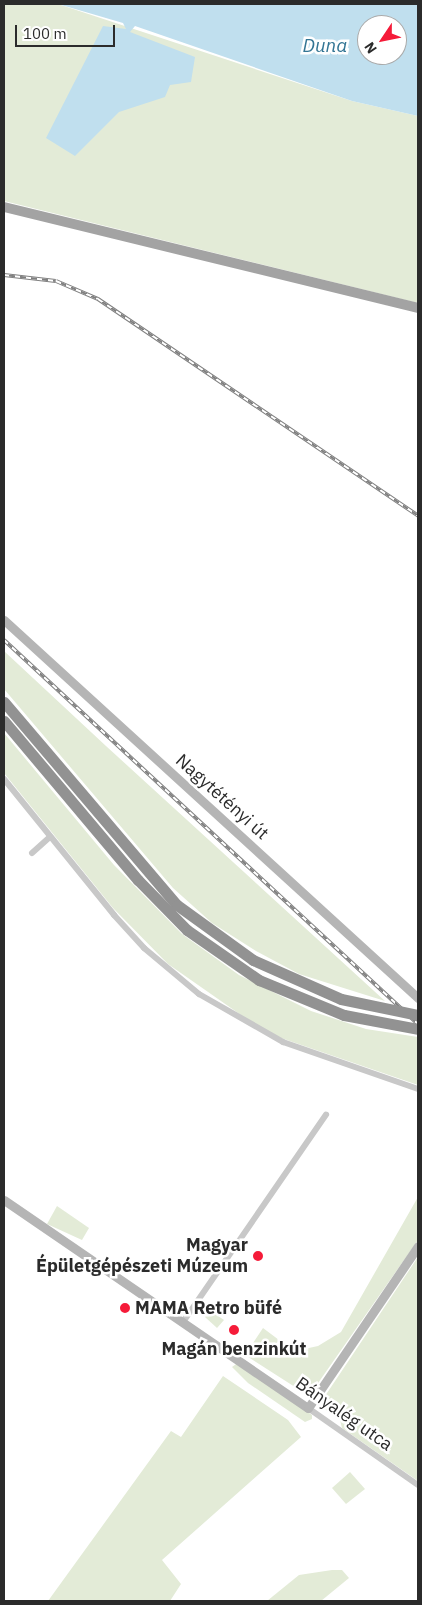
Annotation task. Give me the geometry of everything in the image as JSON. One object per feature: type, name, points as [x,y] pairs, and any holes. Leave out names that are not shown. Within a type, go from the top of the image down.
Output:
[{"type":"highway","points":[[4,702],[177,905],[252,960],[341,999],[418,1015]]},
{"type":"highway","points":[[4,721],[145,887],[187,930],[259,980],[344,1015],[418,1029]]},
{"type":"main road","points":[[4,207],[418,308]]},
{"type":"street","name":"Nagytétényi út","points":[[4,620],[418,998]]},
{"type":"street","points":[[4,779],[50,837],[144,948],[198,994],[283,1042],[418,1089]]},
{"type":"street","points":[[32,853],[50,837]]},
{"type":"street","points":[[183,1322],[326,1115]]},
{"type":"street","name":"Bányalég utca","points":[[4,1200],[418,1485]]},
{"type":"street","points":[[308,1408],[418,1246]]},
{"type":"green space","points":[[4,4],[58,4],[352,101],[418,116],[418,303],[4,201]]},
{"type":"green space","points":[[4,651],[385,1001],[299,974],[256,951],[212,923],[173,888],[4,689]]},
{"type":"green space","points":[[4,733],[114,865],[182,934],[239,975],[311,1011],[366,1029],[418,1037],[418,1085],[281,1038],[251,1022],[168,964],[113,908],[4,773]]},
{"type":"green space","points":[[418,1197],[418,1240],[309,1396],[245,1355],[263,1328],[279,1340],[274,1347],[295,1351],[318,1346],[341,1332]]},
{"type":"green space","points":[[57,1206],[89,1228],[82,1240],[47,1224]]},
{"type":"green space","points":[[418,1257],[418,1481],[342,1428],[340,1420],[319,1405]]},
{"type":"green space","points":[[208,1309],[224,1320],[217,1328],[205,1317]]},
{"type":"green space","points":[[239,1362],[312,1415],[312,1419],[305,1422],[248,1383],[232,1367]]},
{"type":"green space","points":[[223,1376],[288,1420],[301,1437],[162,1560],[181,1584],[170,1601],[48,1601],[171,1431],[181,1437]]},
{"type":"green space","points":[[350,1472],[365,1489],[346,1504],[332,1488]]},
{"type":"green space","points":[[342,1570],[349,1578],[321,1601],[267,1601],[299,1575]]},
{"type":"water","name":"Duna","points":[[58,4],[418,4],[418,116],[352,101],[135,26],[130,32],[195,57],[191,82],[170,85],[165,97],[119,112],[75,156],[46,138],[103,26],[126,29],[123,23]]},
{"type":"railway","points":[[4,275],[56,281],[98,299],[418,516]]},
{"type":"railway","points":[[4,640],[418,1024]]},
{"type":"place","name":"Magyar Épületgépészeti Múzeum","points":[[258,1256]]},
{"type":"place","name":"MAMA Retro büfé","points":[[125,1308]]},
{"type":"place","name":"Magán benzinkút","points":[[234,1330]]}]
